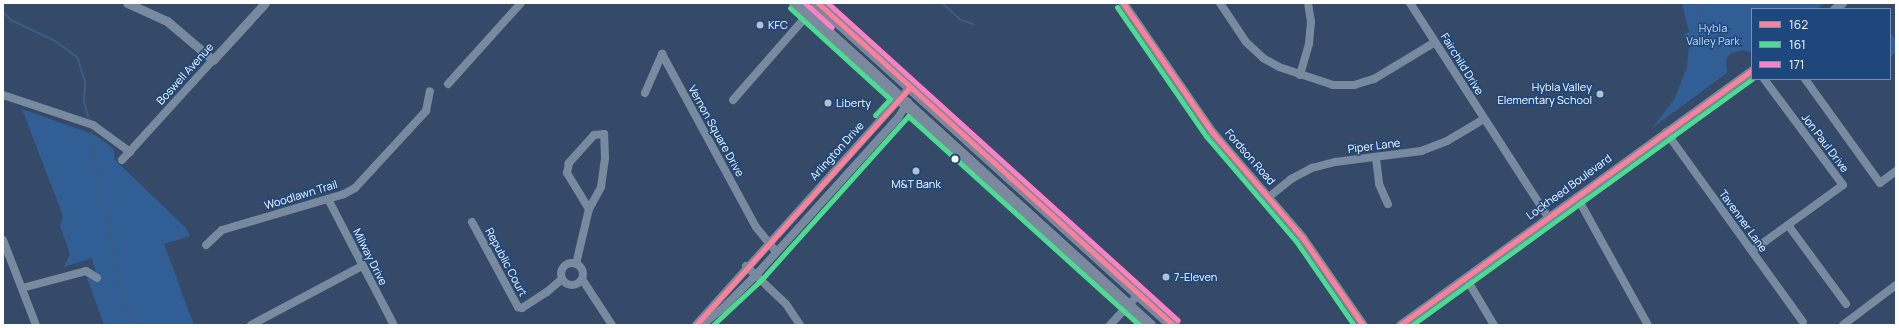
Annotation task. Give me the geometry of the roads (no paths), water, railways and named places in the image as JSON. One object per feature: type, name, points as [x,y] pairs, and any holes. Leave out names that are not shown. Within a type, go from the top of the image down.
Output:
[{"type":"highway","points":[[795,3],[1149,325]]},
{"type":"highway","points":[[818,3],[1173,325]]},
{"type":"street","points":[[127,3],[167,21],[213,60]]},
{"type":"street","name":"Boswell Avenue","points":[[122,160],[265,3]]},
{"type":"street","points":[[448,84],[521,3]]},
{"type":"street","points":[[733,100],[818,3]]},
{"type":"street","name":"Fordson Road","points":[[1123,3],[1212,132],[1269,197],[1319,260],[1363,325]]},
{"type":"street","points":[[1220,3],[1246,42],[1256,52],[1279,67],[1333,85],[1362,83],[1385,74],[1434,42]]},
{"type":"street","points":[[1300,75],[1310,44],[1311,22],[1308,3]]},
{"type":"street","name":"Fairchild Drive","points":[[1410,3],[1548,217]]},
{"type":"street","name":"Vernon Square Drive","points":[[645,93],[662,54],[756,227],[776,252]]},
{"type":"street","name":"Lockheed Boulevard","points":[[1400,325],[1751,71]]},
{"type":"street","name":"Jon Paul Drive","points":[[1752,251],[1843,185],[1765,80]]},
{"type":"street","points":[[1806,80],[1880,183],[1896,171]]},
{"type":"street","name":"Arlington Drive","points":[[702,325],[728,303],[756,275],[904,102],[910,87]]},
{"type":"street","name":"Woodlawn Trail","points":[[206,245],[222,230],[328,199],[355,188],[367,177],[426,111],[430,91]]},
{"type":"street","points":[[3,96],[92,125],[130,152]]},
{"type":"street","name":"Arlington Drive","points":[[696,325],[768,242],[904,102]]},
{"type":"street","name":"Piper Lane","points":[[1269,197],[1291,179],[1312,168],[1335,162],[1376,158],[1431,148],[1484,119]]},
{"type":"street","name":"Tavenner Lane","points":[[1666,132],[1803,322]]},
{"type":"street","points":[[589,209],[567,173],[570,163],[594,135],[604,134],[605,158],[601,187],[589,209],[576,264],[583,271],[582,278],[612,325]]},
{"type":"street","points":[[1376,158],[1379,184],[1388,204]]},
{"type":"street","points":[[1576,197],[1648,325]]},
{"type":"street","name":"Milway Drive","points":[[328,199],[394,325]]},
{"type":"street","name":"Republic Court","points":[[472,222],[518,307],[522,308],[547,292],[562,279],[564,266],[576,264]]},
{"type":"street","points":[[1788,225],[1846,304]]},
{"type":"street","points":[[3,240],[36,325]]},
{"type":"street","points":[[251,325],[362,266]]},
{"type":"street","points":[[746,266],[786,304],[800,325]]},
{"type":"street","points":[[22,288],[86,271],[97,278]]},
{"type":"street","points":[[562,279],[574,285],[582,278]]},
{"type":"street","points":[[1466,278],[1494,325]]},
{"type":"street","points":[[1843,325],[1896,285]]},
{"type":"street","points":[[1110,325],[1139,294]]},
{"type":"waterway","points":[[942,3],[961,20],[973,24]]},
{"type":"waterway","points":[[1693,28],[1699,23],[1698,11],[1694,3]]},
{"type":"waterway","points":[[3,12],[11,20],[55,41],[77,57],[85,81],[84,102],[88,116]]},
{"type":"waterway","points":[[91,133],[96,172],[99,175],[98,188],[103,213],[108,219],[117,278],[128,315],[140,325]]},
{"type":"place","name":"KFC","points":[[760,25]]},
{"type":"place","name":"Hybla Valley Elementary School","points":[[1600,94]]},
{"type":"place","name":"Liberty","points":[[828,103]]},
{"type":"place","name":"M&T Bank","points":[[916,171]]},
{"type":"place","name":"7-Eleven","points":[[1166,277]]},
{"type":"park label","name":"Hybla Valley Park","points":[[1713,35]]}]
